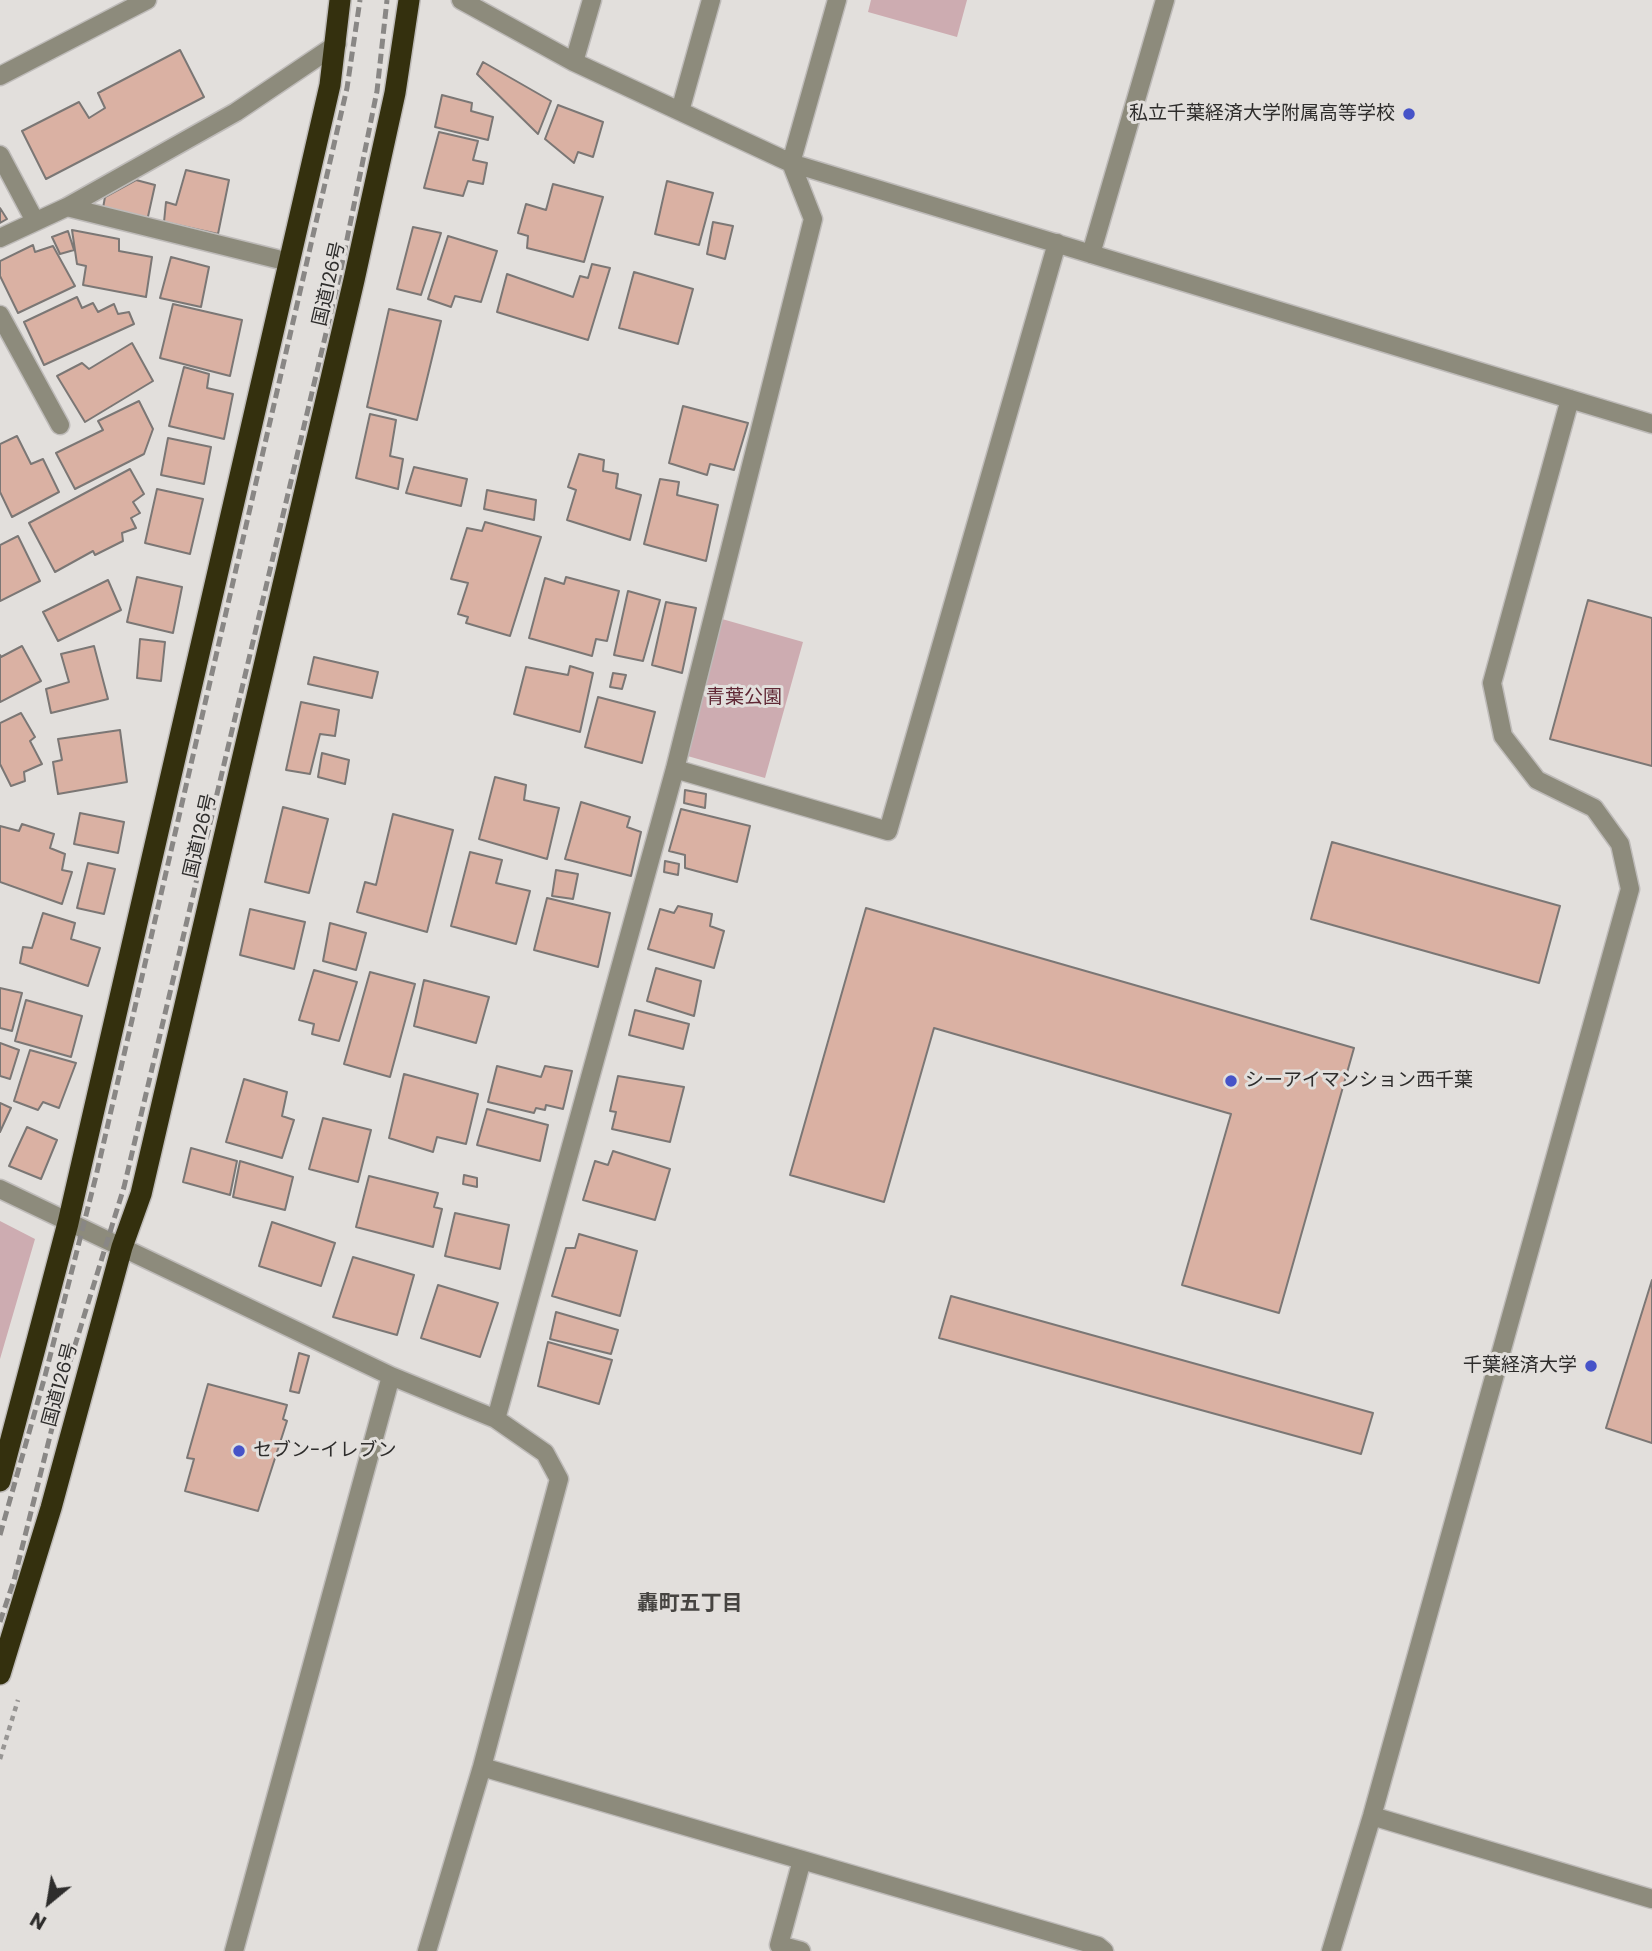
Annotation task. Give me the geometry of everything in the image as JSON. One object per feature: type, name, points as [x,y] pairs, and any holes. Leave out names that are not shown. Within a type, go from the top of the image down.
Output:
[{"type":"highway","name":"国道126号","points":[[0,1480],[68,1223],[289,262],[337,44],[340,0]]},
{"type":"highway","name":"国道126号","points":[[0,1674],[51,1508],[122,1247],[141,1194],[396,93],[409,0]]},
{"type":"street","points":[[0,76],[147,0]]},
{"type":"street","points":[[461,0],[574,62],[791,163],[1652,424]]},
{"type":"street","points":[[574,62],[592,0]]},
{"type":"street","points":[[680,111],[712,0]]},
{"type":"street","points":[[496,1419],[675,769],[813,219],[791,163],[837,0]]},
{"type":"street","points":[[1091,254],[1165,0]]},
{"type":"street","points":[[0,238],[67,207],[236,111],[337,44]]},
{"type":"street","points":[[0,155],[35,220]]},
{"type":"street","points":[[67,207],[289,262]]},
{"type":"street","points":[[675,769],[888,831],[1057,243]]},
{"type":"street","points":[[0,315],[61,425]]},
{"type":"street","points":[[1331,1951],[1372,1816],[1630,889],[1620,844],[1594,808],[1537,780],[1503,736],[1492,683],[1570,399]]},
{"type":"street","points":[[0,1189],[391,1376],[496,1419],[545,1453],[559,1479],[482,1767],[428,1951]]},
{"type":"street","points":[[234,1951],[391,1376]]},
{"type":"street","points":[[482,1767],[1098,1945],[1104,1951]]},
{"type":"street","points":[[1372,1816],[1652,1899]]},
{"type":"street","points":[[801,1951],[779,1945],[802,1860]]},
{"type":"green space","points":[[871,0],[967,0],[957,37],[868,12]]},
{"type":"green space","name":"青葉公園","points":[[722,619],[803,642],[765,778],[684,755]]},
{"type":"green space","points":[[0,1221],[35,1239],[0,1359]]},
{"type":"building","points":[[180,50],[204,97],[46,179],[22,131],[79,102],[89,118],[105,108],[98,93]]},
{"type":"building","points":[[483,62],[551,101],[538,134],[477,74]]},
{"type":"building","points":[[442,95],[472,103],[471,111],[493,117],[488,140],[435,127]]},
{"type":"building","points":[[558,105],[603,122],[593,157],[578,152],[574,163],[545,139]]},
{"type":"building","points":[[439,132],[478,141],[473,160],[487,163],[483,184],[468,181],[463,196],[424,188]]},
{"type":"building","points":[[186,170],[229,180],[218,234],[164,222],[166,202],[176,205]]},
{"type":"building","points":[[136,180],[155,185],[147,221],[103,208],[105,197]]},
{"type":"building","points":[[667,181],[713,193],[699,245],[655,234]]},
{"type":"building","points":[[553,184],[603,197],[584,262],[527,248],[528,236],[518,233],[526,204],[546,210]]},
{"type":"building","points":[[0,208],[7,219],[0,223]]},
{"type":"building","points":[[713,222],[733,226],[725,259],[707,254]]},
{"type":"building","points":[[413,227],[441,233],[421,295],[397,289]]},
{"type":"building","points":[[72,230],[119,239],[119,251],[152,257],[146,297],[83,285],[86,266],[77,264]]},
{"type":"building","points":[[68,231],[74,250],[60,254],[52,237]]},
{"type":"building","points":[[448,236],[497,251],[481,302],[455,296],[451,307],[428,299]]},
{"type":"building","points":[[33,245],[35,252],[53,246],[75,286],[18,313],[0,276],[0,261]]},
{"type":"building","points":[[171,257],[209,267],[201,307],[160,298]]},
{"type":"building","points":[[592,264],[610,268],[588,340],[497,312],[507,274],[573,297],[580,276],[588,278]]},
{"type":"building","points":[[634,272],[693,289],[678,344],[619,328]]},
{"type":"building","points":[[77,297],[82,308],[93,303],[98,312],[114,304],[118,314],[129,312],[134,324],[44,365],[24,322]]},
{"type":"building","points":[[173,304],[242,320],[230,376],[160,358]]},
{"type":"building","points":[[389,309],[441,321],[417,420],[367,407]]},
{"type":"building","points":[[132,343],[153,381],[85,422],[57,376],[82,363],[89,369]]},
{"type":"building","points":[[184,367],[209,374],[207,388],[233,394],[224,439],[169,426]]},
{"type":"building","points":[[139,401],[153,429],[144,454],[75,489],[56,453],[103,430],[98,421]]},
{"type":"building","points":[[683,406],[748,423],[734,470],[710,464],[707,475],[669,463]]},
{"type":"building","points":[[370,414],[396,420],[390,456],[403,459],[398,489],[356,478]]},
{"type":"building","points":[[17,436],[31,464],[43,459],[59,492],[12,517],[0,492],[0,444]]},
{"type":"building","points":[[168,438],[211,447],[204,484],[161,475]]},
{"type":"building","points":[[579,454],[604,460],[603,471],[618,474],[616,488],[641,495],[630,540],[567,520],[576,490],[568,487]]},
{"type":"building","points":[[414,467],[467,479],[461,506],[406,493]]},
{"type":"building","points":[[130,469],[144,494],[133,502],[140,513],[131,518],[136,528],[122,533],[123,541],[95,555],[93,551],[55,572],[29,523]]},
{"type":"building","points":[[660,479],[679,482],[677,495],[718,505],[706,561],[644,544]]},
{"type":"building","points":[[157,489],[203,499],[190,554],[145,543]]},
{"type":"building","points":[[487,490],[536,500],[534,520],[484,509]]},
{"type":"building","points":[[485,522],[541,537],[510,636],[466,623],[468,617],[458,614],[468,583],[451,579],[467,528],[482,531]]},
{"type":"building","points":[[18,536],[40,581],[0,601],[0,545]]},
{"type":"building","points":[[137,577],[182,587],[173,633],[127,622]]},
{"type":"building","points":[[566,577],[619,591],[607,641],[596,639],[592,656],[529,638],[545,578],[564,584]]},
{"type":"building","points":[[108,580],[121,610],[58,641],[43,612]]},
{"type":"building","points":[[628,591],[660,600],[643,661],[614,655]]},
{"type":"building","points":[[1588,600],[1652,618],[1652,766],[1550,739]]},
{"type":"building","points":[[666,602],[696,608],[682,673],[652,665]]},
{"type":"building","points":[[140,639],[165,642],[161,681],[137,678]]},
{"type":"building","points":[[22,646],[41,681],[0,702],[0,655],[1,657]]},
{"type":"building","points":[[94,646],[108,699],[51,713],[46,689],[69,682],[61,654]]},
{"type":"building","points":[[314,657],[378,672],[372,698],[308,684]]},
{"type":"building","points":[[570,666],[593,673],[580,732],[514,714],[526,667],[568,675]]},
{"type":"building","points":[[613,673],[626,675],[622,689],[610,687]]},
{"type":"building","points":[[598,697],[655,712],[642,763],[585,747]]},
{"type":"building","points":[[301,702],[339,710],[335,736],[320,734],[310,774],[286,770]]},
{"type":"building","points":[[21,713],[35,737],[30,741],[42,764],[24,772],[25,781],[11,786],[0,764],[0,723]]},
{"type":"building","points":[[120,730],[127,782],[58,794],[53,762],[62,760],[58,739]]},
{"type":"building","points":[[322,753],[349,760],[345,784],[318,777]]},
{"type":"building","points":[[495,777],[526,785],[524,800],[559,808],[547,859],[479,839]]},
{"type":"building","points":[[685,790],[706,794],[705,808],[684,803]]},
{"type":"building","points":[[581,802],[630,817],[627,827],[641,832],[631,876],[565,859]]},
{"type":"building","points":[[283,807],[328,819],[309,893],[265,882]]},
{"type":"building","points":[[681,809],[750,826],[737,882],[685,868],[685,855],[669,851]]},
{"type":"building","points":[[80,813],[124,822],[118,853],[74,844]]},
{"type":"building","points":[[393,814],[453,830],[427,932],[357,912],[365,882],[376,885]]},
{"type":"building","points":[[22,824],[54,834],[50,848],[65,854],[62,870],[72,872],[62,904],[0,882],[0,826],[19,831]]},
{"type":"building","points":[[1332,842],[1560,906],[1539,983],[1311,919]]},
{"type":"building","points":[[470,852],[502,860],[496,883],[530,891],[516,944],[451,926]]},
{"type":"building","points":[[665,861],[679,864],[678,875],[664,872]]},
{"type":"building","points":[[88,863],[115,869],[104,914],[77,908]]},
{"type":"building","points":[[556,870],[578,874],[573,899],[552,896]]},
{"type":"building","points":[[547,898],[610,913],[598,967],[534,950]]},
{"type":"building","points":[[678,906],[712,914],[710,926],[724,931],[714,968],[648,949],[660,909],[674,913]]},
{"type":"building","name":"シーアイマンション西千葉","points":[[866,908],[1354,1048],[1279,1313],[1182,1285],[1231,1114],[934,1028],[884,1202],[790,1175]]},
{"type":"building","points":[[250,909],[305,922],[294,969],[240,955]]},
{"type":"building","points":[[43,913],[75,923],[71,939],[100,948],[88,986],[20,963],[23,947],[32,948]]},
{"type":"building","points":[[330,923],[366,933],[356,970],[323,961]]},
{"type":"building","points":[[656,968],[701,981],[694,1016],[647,1001]]},
{"type":"building","points":[[314,970],[357,982],[339,1041],[312,1034],[314,1024],[299,1020]]},
{"type":"building","points":[[370,972],[415,984],[390,1077],[344,1064]]},
{"type":"building","points":[[424,980],[489,997],[476,1043],[414,1026]]},
{"type":"building","points":[[0,988],[22,993],[12,1031],[0,1028]]},
{"type":"building","points":[[26,1000],[82,1016],[71,1057],[15,1041]]},
{"type":"building","points":[[635,1010],[689,1024],[683,1049],[629,1035]]},
{"type":"building","points":[[0,1043],[19,1050],[10,1079],[0,1076]]},
{"type":"building","points":[[30,1050],[76,1063],[59,1108],[43,1102],[38,1110],[14,1101]]},
{"type":"building","points":[[497,1066],[541,1077],[545,1066],[572,1071],[563,1109],[546,1105],[545,1110],[536,1108],[534,1113],[488,1102]]},
{"type":"building","points":[[404,1074],[478,1094],[466,1144],[437,1137],[433,1152],[389,1138]]},
{"type":"building","points":[[618,1076],[684,1087],[670,1142],[612,1129],[616,1112],[610,1111]]},
{"type":"building","points":[[244,1079],[287,1092],[282,1116],[294,1120],[282,1158],[226,1142]]},
{"type":"building","points":[[0,1103],[11,1108],[0,1132]]},
{"type":"building","points":[[487,1109],[548,1125],[540,1161],[477,1145]]},
{"type":"building","points":[[323,1118],[371,1130],[358,1182],[309,1169]]},
{"type":"building","points":[[27,1127],[57,1140],[41,1179],[9,1166]]},
{"type":"building","points":[[191,1148],[237,1161],[230,1195],[183,1182]]},
{"type":"building","points":[[613,1151],[670,1169],[655,1220],[583,1200],[595,1161],[608,1165]]},
{"type":"building","points":[[240,1161],[293,1177],[285,1210],[233,1197]]},
{"type":"building","points":[[464,1175],[477,1178],[477,1187],[463,1184]]},
{"type":"building","points":[[369,1176],[438,1193],[434,1207],[442,1209],[433,1247],[356,1227]]},
{"type":"building","points":[[455,1213],[509,1225],[500,1269],[445,1256]]},
{"type":"building","points":[[272,1222],[335,1243],[321,1286],[259,1266]]},
{"type":"building","points":[[579,1234],[637,1251],[620,1316],[552,1296],[566,1248],[575,1248]]},
{"type":"building","points":[[353,1257],[414,1275],[397,1335],[333,1317]]},
{"type":"building","points":[[1652,1280],[1652,1443],[1606,1428]]},
{"type":"building","points":[[438,1285],[498,1303],[480,1357],[421,1338]]},
{"type":"building","points":[[951,1296],[1373,1413],[1361,1454],[939,1338]]},
{"type":"building","points":[[556,1312],[618,1330],[611,1354],[550,1339]]},
{"type":"building","points":[[548,1342],[612,1360],[599,1404],[538,1386]]},
{"type":"building","points":[[299,1353],[309,1356],[299,1393],[290,1391]]},
{"type":"building","points":[[208,1384],[287,1405],[283,1419],[287,1421],[258,1511],[185,1491],[194,1459],[187,1458]]},
{"type":"railway","points":[[0,1535],[45,1376],[96,1176],[347,88],[360,0]]},
{"type":"railway","points":[[0,1622],[14,1580],[63,1384],[124,1187],[340,274],[377,91],[387,0]]},
{"type":"place","name":"私立千葉経済大学附属高等学校","points":[[1409,114]]},
{"type":"place","name":"シーアイマンション西千葉","points":[[1231,1081]]},
{"type":"place","name":"千葉経済大学","points":[[1591,1366]]},
{"type":"place","name":"セブン-イレブン","points":[[239,1451]]},
{"type":"district","name":"轟町五丁目","points":[[690,1605]]}]
